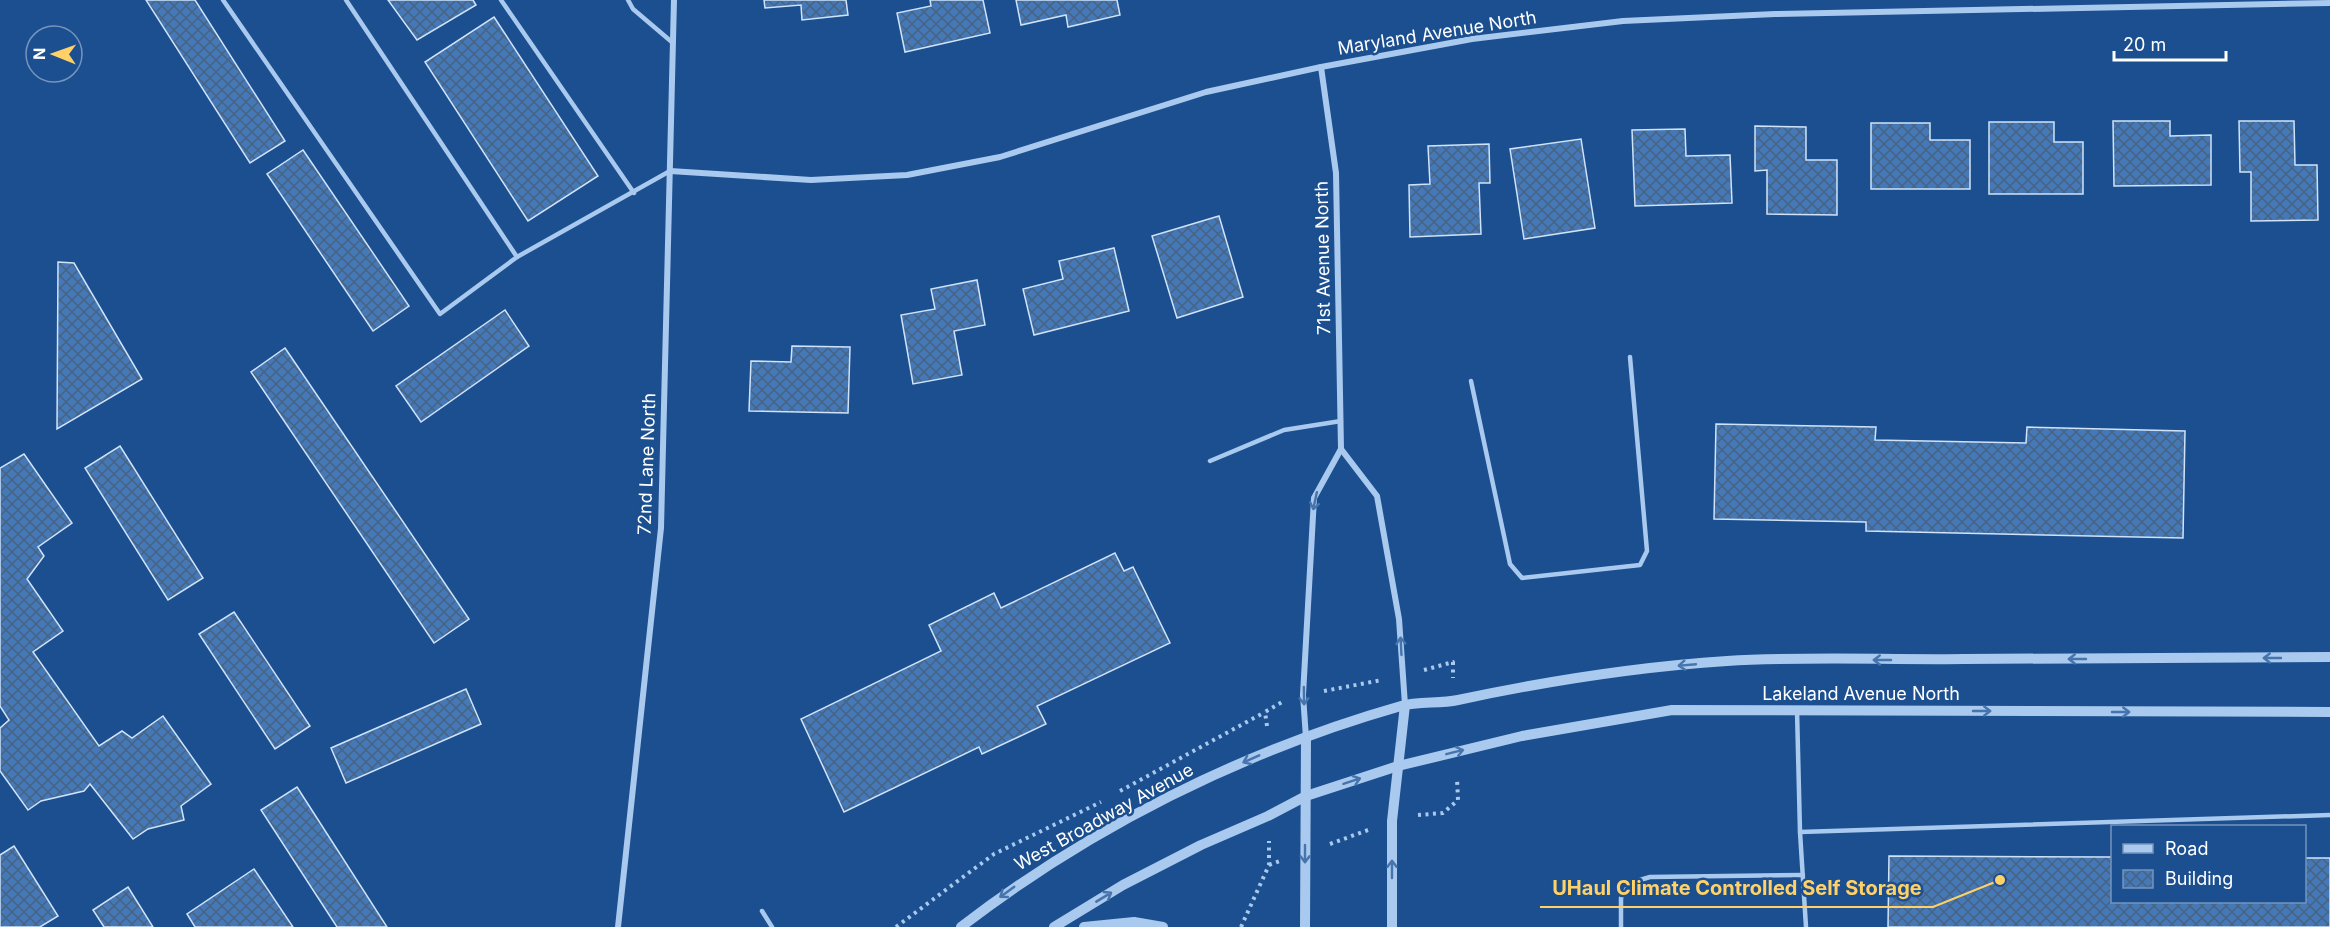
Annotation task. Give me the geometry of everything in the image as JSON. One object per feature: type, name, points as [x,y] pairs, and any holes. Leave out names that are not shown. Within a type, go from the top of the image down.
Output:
[{"type":"street","name":"72nd Lane North","points":[[618,927],[661,528],[674,0]]},
{"type":"street","name":"Maryland Avenue North","points":[[670,171],[811,180],[907,175],[1000,156],[1206,92],[1321,67],[1472,39],[1623,21],[1775,14],[2330,3]]},
{"type":"street","name":"71st Avenue North","points":[[1306,738],[1303,695],[1314,498],[1341,449],[1336,173],[1321,67]]},
{"type":"street","points":[[1341,449],[1377,496],[1399,619],[1405,705],[1392,821],[1392,927]]},
{"type":"street","name":"Lakeland Avenue North","points":[[1405,705],[1452,701],[1506,689],[1616,671],[1730,661],[2330,657]]},
{"type":"street","name":"West Broadway Avenue","points":[[961,927],[1009,890],[1094,838],[1205,779],[1271,750],[1405,705]]},
{"type":"street","name":"Lakeland Avenue North","points":[[1398,766],[1522,736],[1672,710],[2330,712]]},
{"type":"street","points":[[1305,927],[1306,738]]},
{"type":"street","points":[[1054,927],[1152,870],[1306,796],[1398,766]]},
{"type":"street","points":[[1084,927],[1134,922],[1163,927]]},
{"type":"lane","points":[[224,0],[440,314],[517,257],[670,171]]},
{"type":"lane","points":[[346,0],[517,257]]},
{"type":"lane","points":[[501,0],[634,193]]},
{"type":"lane","points":[[628,0],[633,9],[673,43]]},
{"type":"lane","points":[[1471,381],[1510,564],[1522,578],[1640,565],[1647,551],[1630,357]]},
{"type":"lane","points":[[1210,461],[1284,430],[1341,421]]},
{"type":"lane","points":[[1797,710],[1800,832],[1806,927]]},
{"type":"lane","points":[[1800,832],[2330,815]]},
{"type":"lane","points":[[1621,927],[1621,898],[1630,883],[1650,877],[1803,875]]},
{"type":"lane","points":[[762,911],[772,927]]},
{"type":"path","points":[[896,927],[994,854],[1100,802],[1264,712]]},
{"type":"path","points":[[1241,927],[1269,865]]},
{"type":"building","points":[[146,0],[195,0],[285,141],[250,163]]},
{"type":"building","points":[[388,0],[473,0],[476,5],[417,40]]},
{"type":"building","points":[[764,0],[846,0],[848,15],[802,20],[801,5],[765,8]]},
{"type":"building","points":[[930,0],[983,0],[990,33],[905,52],[897,13],[931,6]]},
{"type":"building","points":[[1016,0],[1117,0],[1120,15],[1068,27],[1066,15],[1021,25]]},
{"type":"building","points":[[494,17],[598,176],[528,221],[425,62]]},
{"type":"building","points":[[2113,121],[2170,121],[2170,136],[2211,135],[2211,185],[2114,186]]},
{"type":"building","points":[[2239,121],[2294,121],[2295,165],[2317,165],[2318,220],[2251,221],[2251,172],[2240,172]]},
{"type":"building","points":[[1989,122],[2054,122],[2054,142],[2083,142],[2083,194],[1989,194]]},
{"type":"building","points":[[1871,123],[1930,123],[1930,140],[1970,140],[1970,189],[1871,189]]},
{"type":"building","points":[[1755,126],[1806,127],[1806,160],[1837,160],[1837,215],[1767,214],[1767,170],[1755,171]]},
{"type":"building","points":[[1685,129],[1686,156],[1730,155],[1732,203],[1635,206],[1632,130]]},
{"type":"building","points":[[1581,139],[1595,228],[1524,239],[1510,149]]},
{"type":"building","points":[[1489,144],[1490,183],[1479,183],[1481,234],[1410,237],[1409,185],[1430,184],[1428,146]]},
{"type":"building","points":[[303,150],[409,306],[373,331],[267,174]]},
{"type":"building","points":[[1219,216],[1243,297],[1177,318],[1152,236]]},
{"type":"building","points":[[1114,248],[1129,311],[1034,335],[1023,289],[1063,279],[1059,261]]},
{"type":"building","points":[[58,262],[74,263],[142,379],[57,429]]},
{"type":"building","points":[[977,280],[985,325],[954,331],[962,375],[913,384],[901,315],[935,309],[931,289]]},
{"type":"building","points":[[505,310],[529,346],[421,422],[396,386]]},
{"type":"building","points":[[792,346],[850,347],[848,413],[749,411],[751,361],[791,362]]},
{"type":"building","points":[[285,348],[469,619],[434,643],[251,372]]},
{"type":"building","points":[[1716,424],[1876,427],[1875,440],[2026,443],[2027,427],[2185,431],[2183,538],[1866,531],[1866,522],[1714,519]]},
{"type":"building","points":[[120,446],[203,578],[168,600],[85,468]]},
{"type":"building","points":[[24,454],[72,523],[38,547],[44,556],[27,579],[63,631],[33,652],[99,746],[122,731],[132,738],[163,716],[211,784],[181,806],[184,820],[148,829],[133,839],[90,784],[84,791],[41,801],[28,810],[0,771],[0,728],[9,720],[0,706],[0,468]]},
{"type":"building","points":[[1115,553],[1124,571],[1133,567],[1170,643],[1037,706],[1046,724],[982,754],[979,747],[844,812],[801,719],[941,651],[929,625],[994,593],[1001,608]]},
{"type":"building","points":[[234,612],[310,726],[275,749],[199,634]]},
{"type":"building","points":[[466,689],[481,724],[346,783],[331,748]]},
{"type":"building","points":[[297,787],[387,927],[337,927],[261,810]]},
{"type":"building","points":[[14,846],[58,916],[40,927],[0,927],[0,855]]},
{"type":"building","points":[[1889,856],[2111,857],[2111,903],[2306,903],[2306,858],[2330,858],[2330,927],[1888,927]]},
{"type":"building","points":[[254,869],[293,927],[195,927],[187,914]]},
{"type":"building","points":[[128,887],[153,927],[104,927],[93,910]]},
{"type":"place","name":"UHaul Climate Controlled Self Storage","points":[[2000,880]]}]
